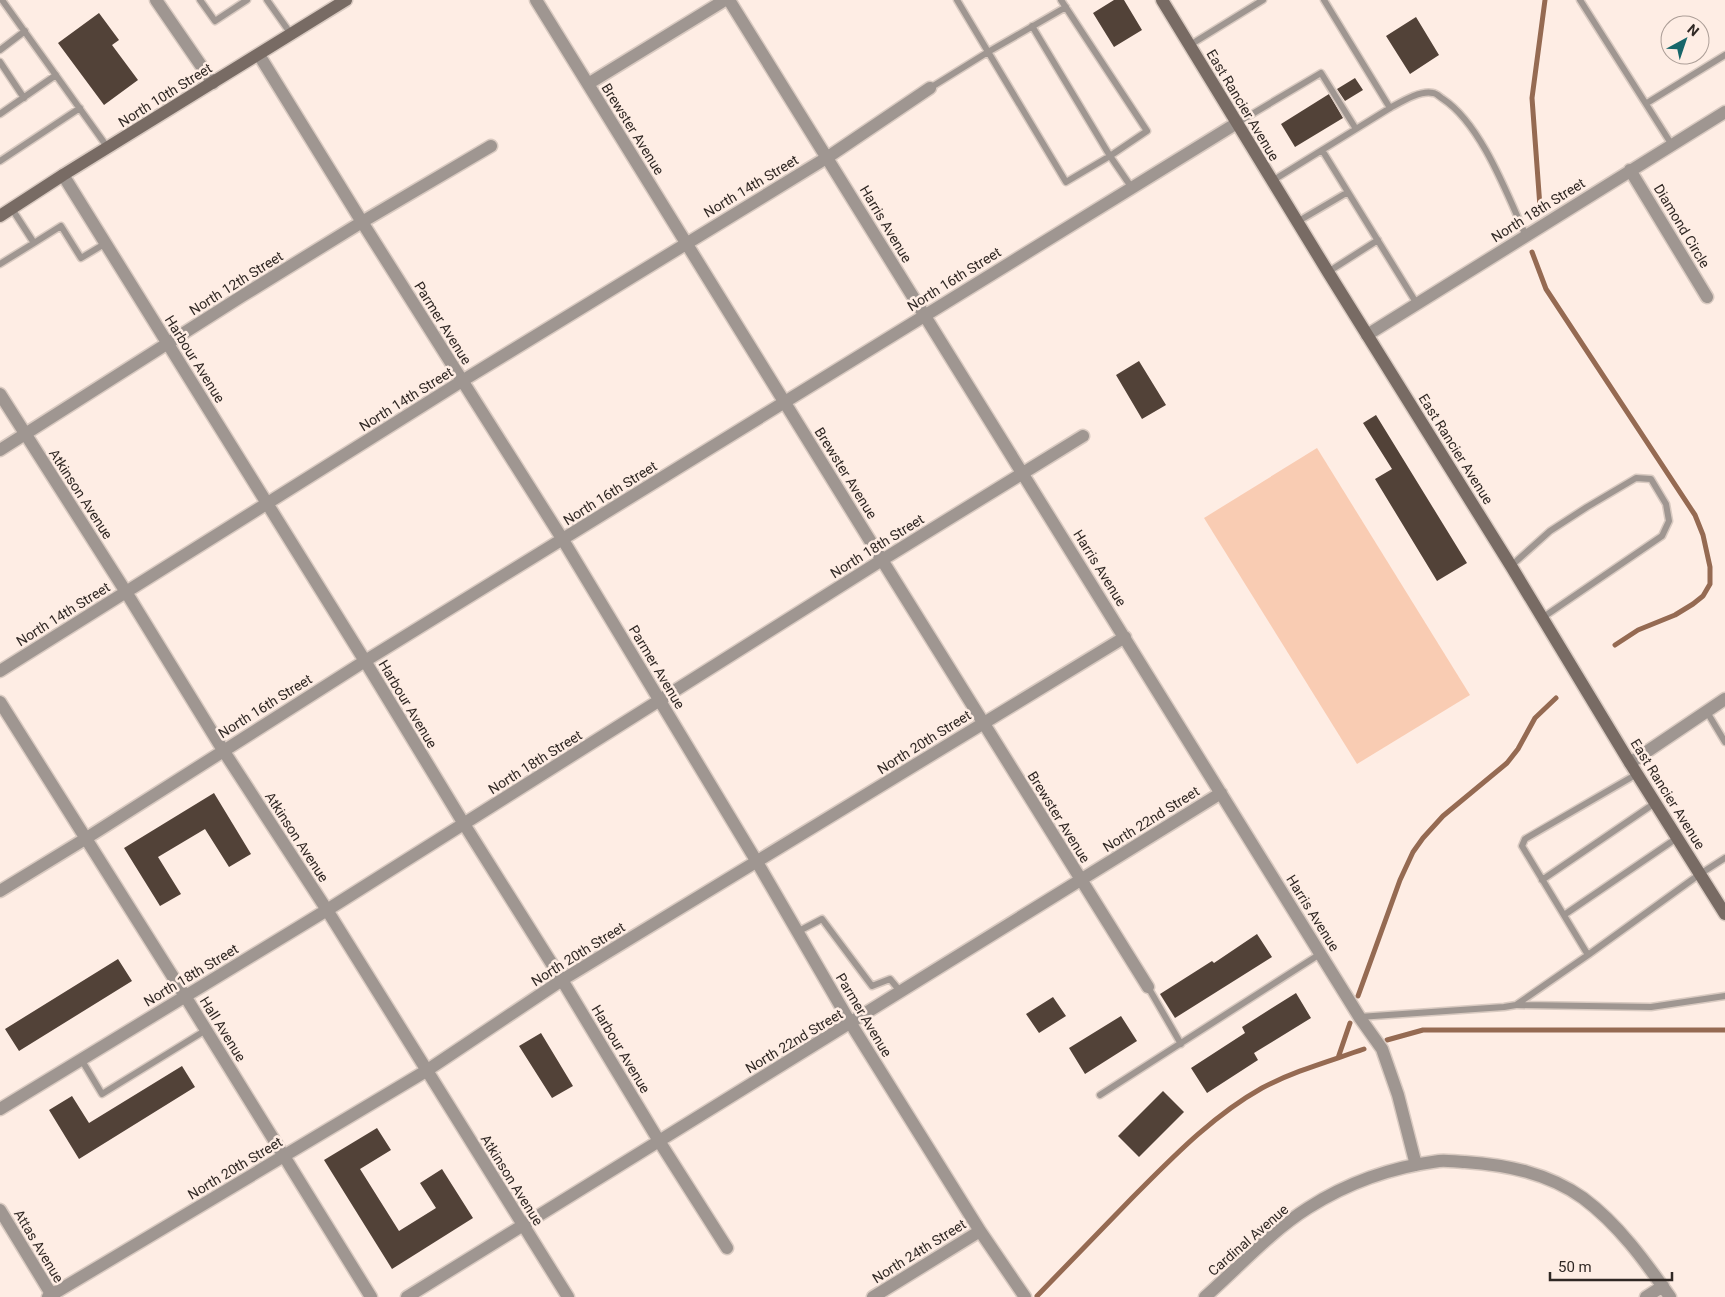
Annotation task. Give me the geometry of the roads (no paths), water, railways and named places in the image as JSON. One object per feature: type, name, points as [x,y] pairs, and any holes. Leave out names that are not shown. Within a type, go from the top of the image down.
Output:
[{"type":"main road","name":"East Rancier Avenue","points":[[1162,0],[1367,336],[1511,566],[1630,763],[1725,914]]},
{"type":"main road","name":"North 10th Street","points":[[0,216],[63,175],[259,55],[338,2]]},
{"type":"street","name":"Brewster Avenue","points":[[536,0],[1148,987]]},
{"type":"street","points":[[588,84],[725,0]]},
{"type":"street","name":"Harris Avenue","points":[[729,0],[1320,954],[1382,1049],[1398,1095],[1416,1165]]},
{"type":"street","points":[[160,1],[213,83]]},
{"type":"street","name":"Parmer Avenue","points":[[259,55],[563,540],[757,862],[850,1024],[980,1231],[1025,1297]]},
{"type":"street","name":"North 14th Street","points":[[0,671],[462,381],[828,157],[930,88]]},
{"type":"street","name":"North 18th Street","points":[[1367,336],[1725,112]]},
{"type":"street","name":"North 16th Street","points":[[0,891],[365,661],[1237,123]]},
{"type":"street","name":"North 12th Street","points":[[0,450],[362,222],[491,146]]},
{"type":"street","name":"Diamond Circle","points":[[1630,170],[1707,297]]},
{"type":"street","name":"Harbour Avenue","points":[[63,175],[562,980],[658,1141],[727,1248]]},
{"type":"street","name":"Atkinson Avenue","points":[[0,394],[126,592],[223,750],[327,910],[568,1297]]},
{"type":"street","name":"North 18th Street","points":[[0,1109],[327,910],[882,560],[1083,436]]},
{"type":"street","name":"North 20th Street","points":[[51,1296],[426,1070],[562,980],[1125,637]]},
{"type":"street","points":[[1630,763],[1725,699]]},
{"type":"street","name":"Hall Avenue","points":[[0,702],[371,1297]]},
{"type":"street","name":"North 22nd Street","points":[[407,1297],[1221,793]]},
{"type":"street","name":"Cardinal Avenue","points":[[1205,1297],[1277,1231],[1307,1208],[1335,1192],[1379,1174],[1441,1161],[1490,1164],[1524,1170],[1548,1178],[1582,1198],[1626,1238],[1646,1262],[1666,1292]]},
{"type":"street","name":"Attas Avenue","points":[[0,1210],[51,1296]]},
{"type":"street","name":"North 24th Street","points":[[873,1297],[980,1231]]},
{"type":"street","points":[[1646,1297],[1666,1292]]},
{"type":"lane","points":[[2,0],[108,148]]},
{"type":"lane","points":[[200,0],[214,21],[247,0]]},
{"type":"lane","points":[[268,0],[291,34]]},
{"type":"lane","points":[[957,0],[1066,182],[1147,132],[1062,0]]},
{"type":"lane","points":[[1190,45],[1263,0]]},
{"type":"lane","points":[[1324,0],[1390,108]]},
{"type":"lane","points":[[1580,0],[1672,145]]},
{"type":"lane","points":[[930,88],[1066,7]]},
{"type":"lane","points":[[1032,26],[1110,156],[1132,188]]},
{"type":"lane","points":[[0,50],[25,31]]},
{"type":"lane","points":[[1647,103],[1725,55]]},
{"type":"lane","points":[[0,62],[24,98]]},
{"type":"lane","points":[[1237,123],[1321,73],[1356,129]]},
{"type":"lane","points":[[0,114],[56,75]]},
{"type":"lane","points":[[1272,181],[1413,95],[1433,93],[1452,105],[1474,131],[1498,174],[1526,236]]},
{"type":"lane","points":[[0,161],[80,108]]},
{"type":"lane","points":[[1322,150],[1417,304]]},
{"type":"lane","points":[[1297,222],[1348,192]]},
{"type":"lane","points":[[12,208],[34,243]]},
{"type":"lane","points":[[0,264],[61,226],[81,258],[106,244]]},
{"type":"lane","points":[[1328,272],[1378,240]]},
{"type":"lane","points":[[1511,566],[1550,531],[1636,478],[1651,480],[1666,504],[1669,521],[1662,536],[1542,618]]},
{"type":"lane","points":[[1707,712],[1724,739]]},
{"type":"lane","points":[[1588,955],[1522,846],[1526,839],[1637,774]]},
{"type":"lane","points":[[1542,880],[1655,802]]},
{"type":"lane","points":[[1564,915],[1677,838]]},
{"type":"lane","points":[[1516,1005],[1725,858]]},
{"type":"lane","points":[[797,932],[822,919],[872,986],[890,979],[900,991]]},
{"type":"lane","points":[[1100,1095],[1320,954]]},
{"type":"lane","points":[[1148,987],[1181,1044]]},
{"type":"lane","points":[[1360,1017],[1516,1005],[1651,1007],[1725,996]]},
{"type":"lane","points":[[81,1059],[102,1094],[206,1030]]},
{"type":"waterway","points":[[1540,207],[1532,98],[1545,0]]},
{"type":"waterway","points":[[1532,252],[1546,289],[1695,515],[1703,535],[1710,567],[1710,584],[1703,596],[1675,615],[1638,630],[1615,645]]},
{"type":"waterway","points":[[1358,996],[1400,880],[1413,852],[1443,816],[1507,763],[1518,749],[1535,718],[1556,698]]},
{"type":"waterway","points":[[1338,1058],[1350,1023]]},
{"type":"waterway","points":[[1387,1040],[1423,1030],[1725,1030]]},
{"type":"waterway","points":[[1037,1296],[1162,1168],[1193,1138],[1226,1111],[1262,1088],[1287,1076],[1364,1049]]}]
